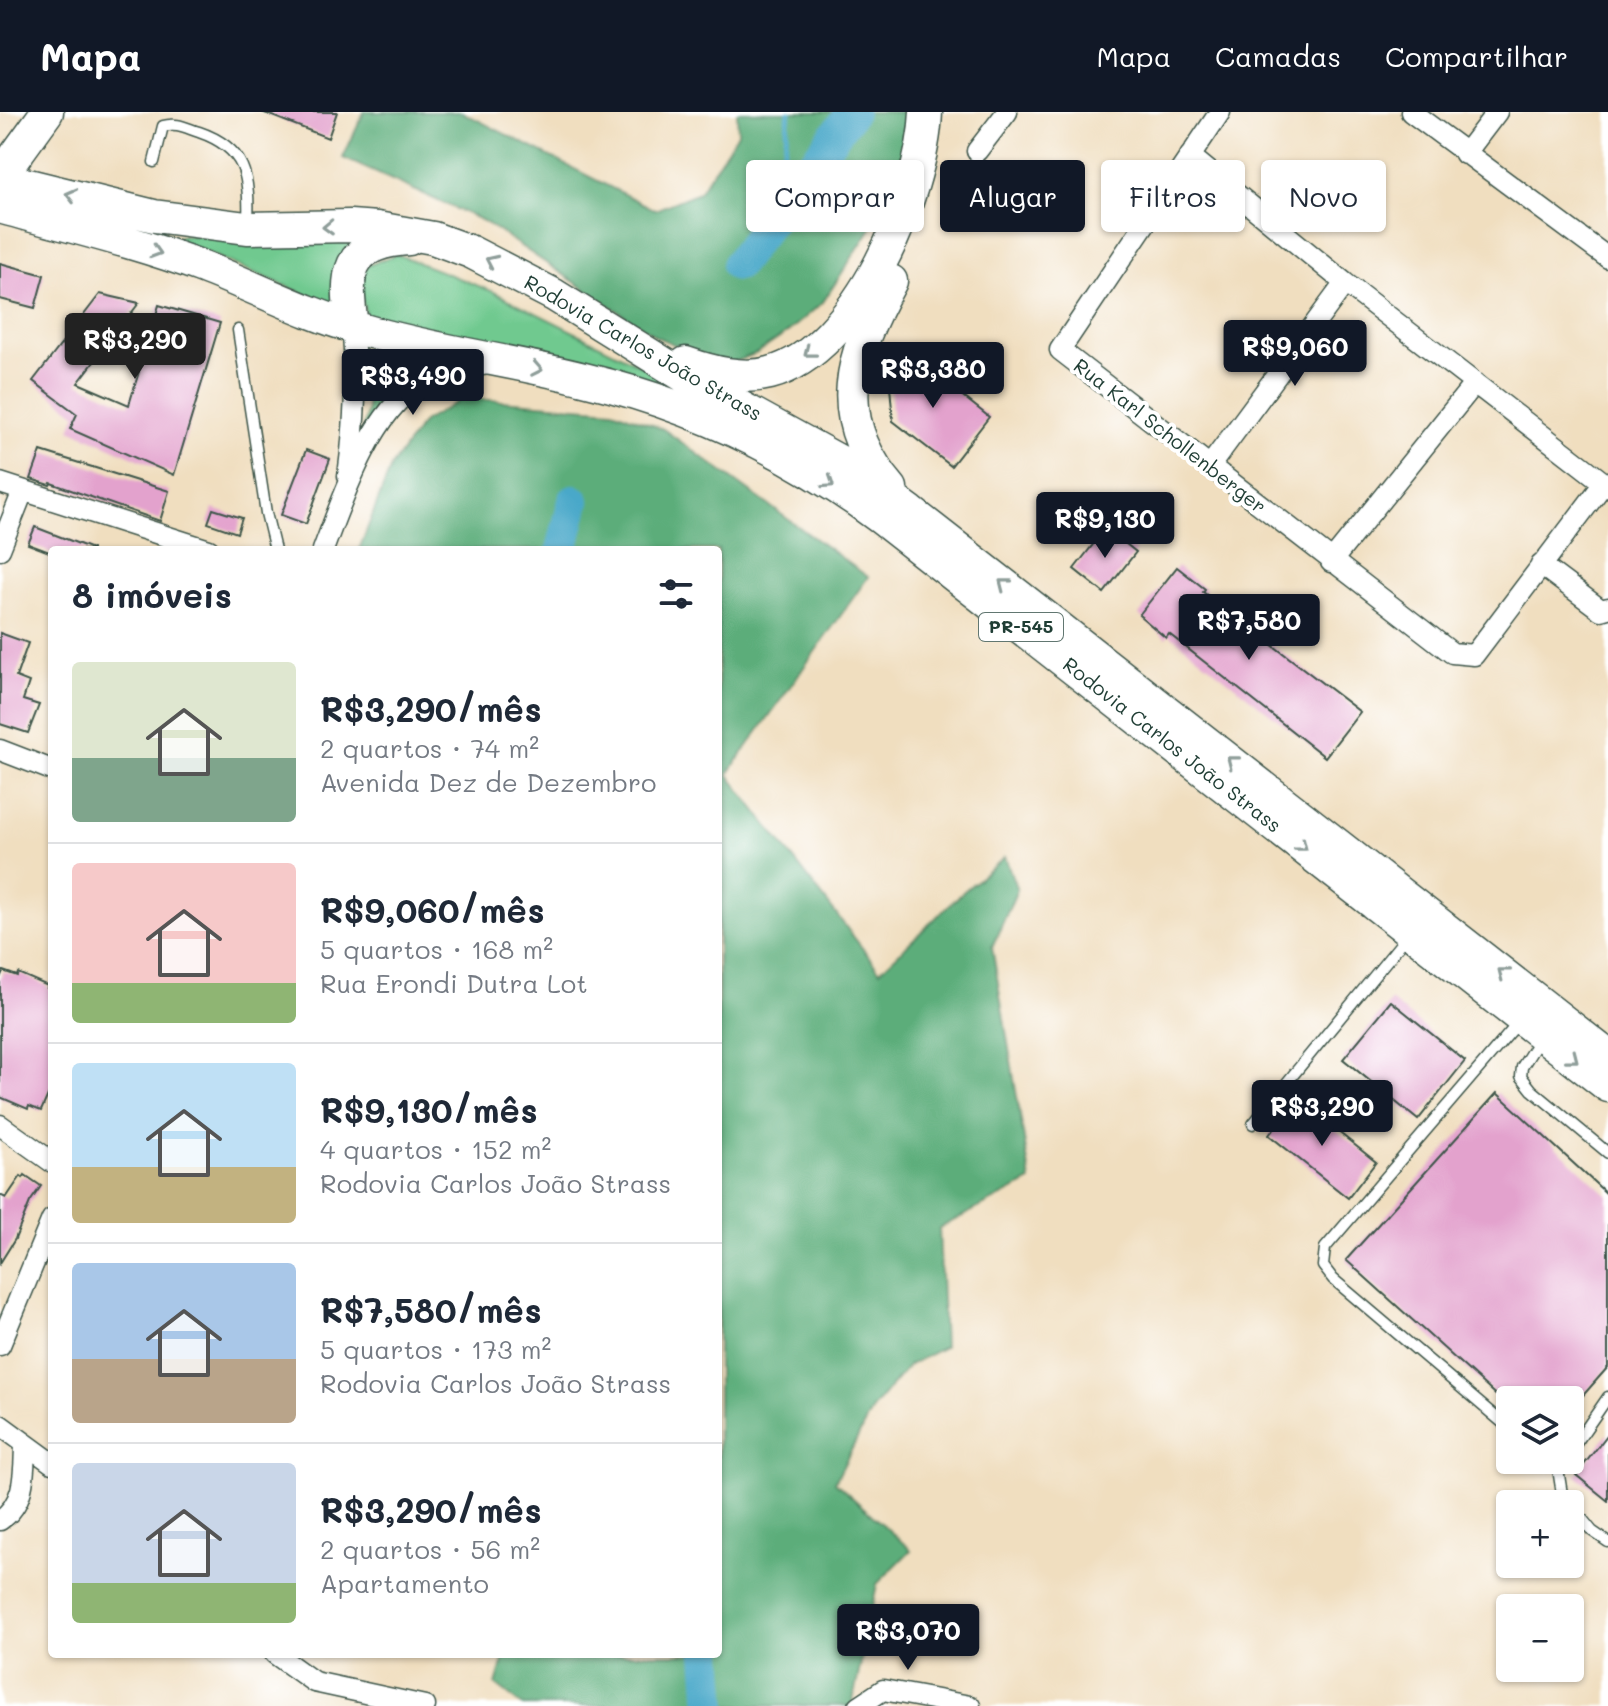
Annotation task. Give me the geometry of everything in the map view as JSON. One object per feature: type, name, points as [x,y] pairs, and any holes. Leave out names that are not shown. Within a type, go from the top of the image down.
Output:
[{"type":"highway","points":[[630,342],[690,365],[741,375],[770,373],[812,350],[826,338],[862,294],[897,228],[921,162],[926,112]]},
{"type":"highway","points":[[911,512],[884,480],[861,440],[852,398],[853,375],[868,323],[911,244],[935,180],[945,112]]},
{"type":"highway","points":[[43,119],[0,177],[154,216],[247,228],[350,226],[433,238]]},
{"type":"highway","name":"Rodovia Carlos João Strass","points":[[0,207],[200,266],[352,327],[434,350],[584,379],[671,404],[740,432],[804,466],[882,519],[1608,1086]]},
{"type":"highway","points":[[352,327],[347,279],[356,261],[364,253],[389,241],[433,238]]},
{"type":"highway","name":"Rodovia Carlos João Strass","points":[[433,238],[504,267],[684,376],[848,466],[1604,1043]]},
{"type":"street","points":[[977,151],[1007,112]]},
{"type":"street","name":"Rua Karl Schollenberger","points":[[1220,112],[1060,350],[1452,653],[1474,655],[1541,565]]},
{"type":"street","points":[[1411,112],[1465,154],[1605,248]]},
{"type":"street","points":[[1465,154],[1497,112]]},
{"type":"street","points":[[1190,156],[1345,283],[1606,484],[1541,565],[1601,610],[1608,608]]},
{"type":"street","points":[[1209,467],[1345,283]]},
{"type":"street","points":[[345,492],[356,401],[352,327]]},
{"type":"street","points":[[325,546],[345,492],[383,417],[406,394],[434,378],[499,362]]},
{"type":"street","points":[[1331,562],[1475,383]]},
{"type":"street","points":[[0,483],[196,546]]},
{"type":"street","points":[[0,549],[23,491]]},
{"type":"street","points":[[0,750],[48,768]]},
{"type":"street","points":[[0,1125],[48,1159]]},
{"type":"street","points":[[0,1345],[48,1229]]},
{"type":"street","points":[[0,1425],[48,1460]]},
{"type":"street","points":[[0,1520],[16,1503],[23,1485],[25,1445]]},
{"type":"street","points":[[281,1658],[314,1682],[425,1706]]},
{"type":"street","points":[[859,1706],[883,1690],[970,1706]]},
{"type":"lane","points":[[154,162],[163,126],[173,123],[217,138],[240,159],[250,191],[247,228]]},
{"type":"lane","points":[[238,330],[266,513],[274,546]]},
{"type":"lane","points":[[1253,1124],[1411,931]]},
{"type":"lane","points":[[1532,1027],[1521,1076],[1532,1090],[1608,1153]]},
{"type":"lane","points":[[1496,1417],[1333,1279],[1323,1266],[1325,1248],[1532,1027]]},
{"type":"lane","points":[[1584,1432],[1608,1397]]},
{"type":"lane","points":[[1559,1474],[1562,1494],[1592,1531],[1608,1542]]},
{"type":"green space","points":[[364,112],[462,112],[655,210],[699,192],[738,133],[737,112],[907,112],[905,160],[746,160],[746,232],[869,232],[823,302],[787,333],[757,353],[732,363],[710,360],[657,337],[483,221],[343,158]]},
{"type":"green space","points":[[178,237],[357,243],[338,308],[179,241]]},
{"type":"green space","points":[[396,254],[494,292],[720,405],[366,316],[358,283],[367,266]]},
{"type":"green space","points":[[366,354],[424,370],[392,398],[356,460],[367,411]]},
{"type":"green space","points":[[464,398],[613,410],[663,429],[868,577],[728,774],[880,971],[964,891],[1005,857],[1017,890],[992,947],[1031,1181],[939,1228],[944,1347],[909,1365],[872,1409],[835,1482],[911,1550],[877,1584],[852,1706],[523,1706],[496,1685],[504,1658],[722,1658],[722,546],[361,546],[391,467],[423,422]]},
{"type":"building","points":[[262,112],[337,112],[328,138]]},
{"type":"building","points":[[0,263],[44,275],[35,308],[0,299]]},
{"type":"building","points":[[100,294],[139,303],[78,383],[129,405],[159,305],[220,323],[174,475],[70,429],[77,414],[33,381]]},
{"type":"building","points":[[907,352],[989,417],[951,466],[893,421],[889,375]]},
{"type":"building","points":[[306,450],[330,459],[306,524],[281,515]]},
{"type":"building","points":[[41,451],[169,491],[160,521],[31,479]]},
{"type":"building","points":[[213,509],[242,518],[237,533],[208,523]]},
{"type":"building","points":[[35,527],[84,546],[48,546],[48,552],[28,544]]},
{"type":"building","points":[[1106,528],[1136,552],[1104,593],[1074,569]]},
{"type":"building","points":[[1177,567],[1205,589],[1203,592],[1360,712],[1325,757],[1169,634],[1166,638],[1139,615]]},
{"type":"building","points":[[0,633],[28,643],[16,677],[29,682],[23,700],[39,705],[28,733],[0,724]]},
{"type":"building","points":[[3,971],[17,976],[18,973],[48,986],[48,1095],[41,1111],[0,1097],[0,978]]},
{"type":"building","points":[[1391,1001],[1465,1061],[1418,1120],[1343,1059]]},
{"type":"building","points":[[1497,1093],[1608,1195],[1608,1367],[1584,1394],[1584,1386],[1496,1386],[1496,1395],[1346,1260]]},
{"type":"building","points":[[1297,1099],[1376,1162],[1348,1198],[1269,1135]]},
{"type":"building","points":[[25,1175],[41,1186],[0,1263],[0,1195],[6,1198],[21,1176],[23,1178]]},
{"type":"building","points":[[1608,1434],[1608,1501],[1576,1475],[1584,1474],[1584,1465]]},
{"type":"waterway","points":[[737,265],[785,148],[789,112]]},
{"type":"waterway","points":[[737,265],[852,112]]},
{"type":"waterway","points":[[563,546],[574,501]]},
{"type":"waterway","points":[[708,1658],[712,1706]]}]
